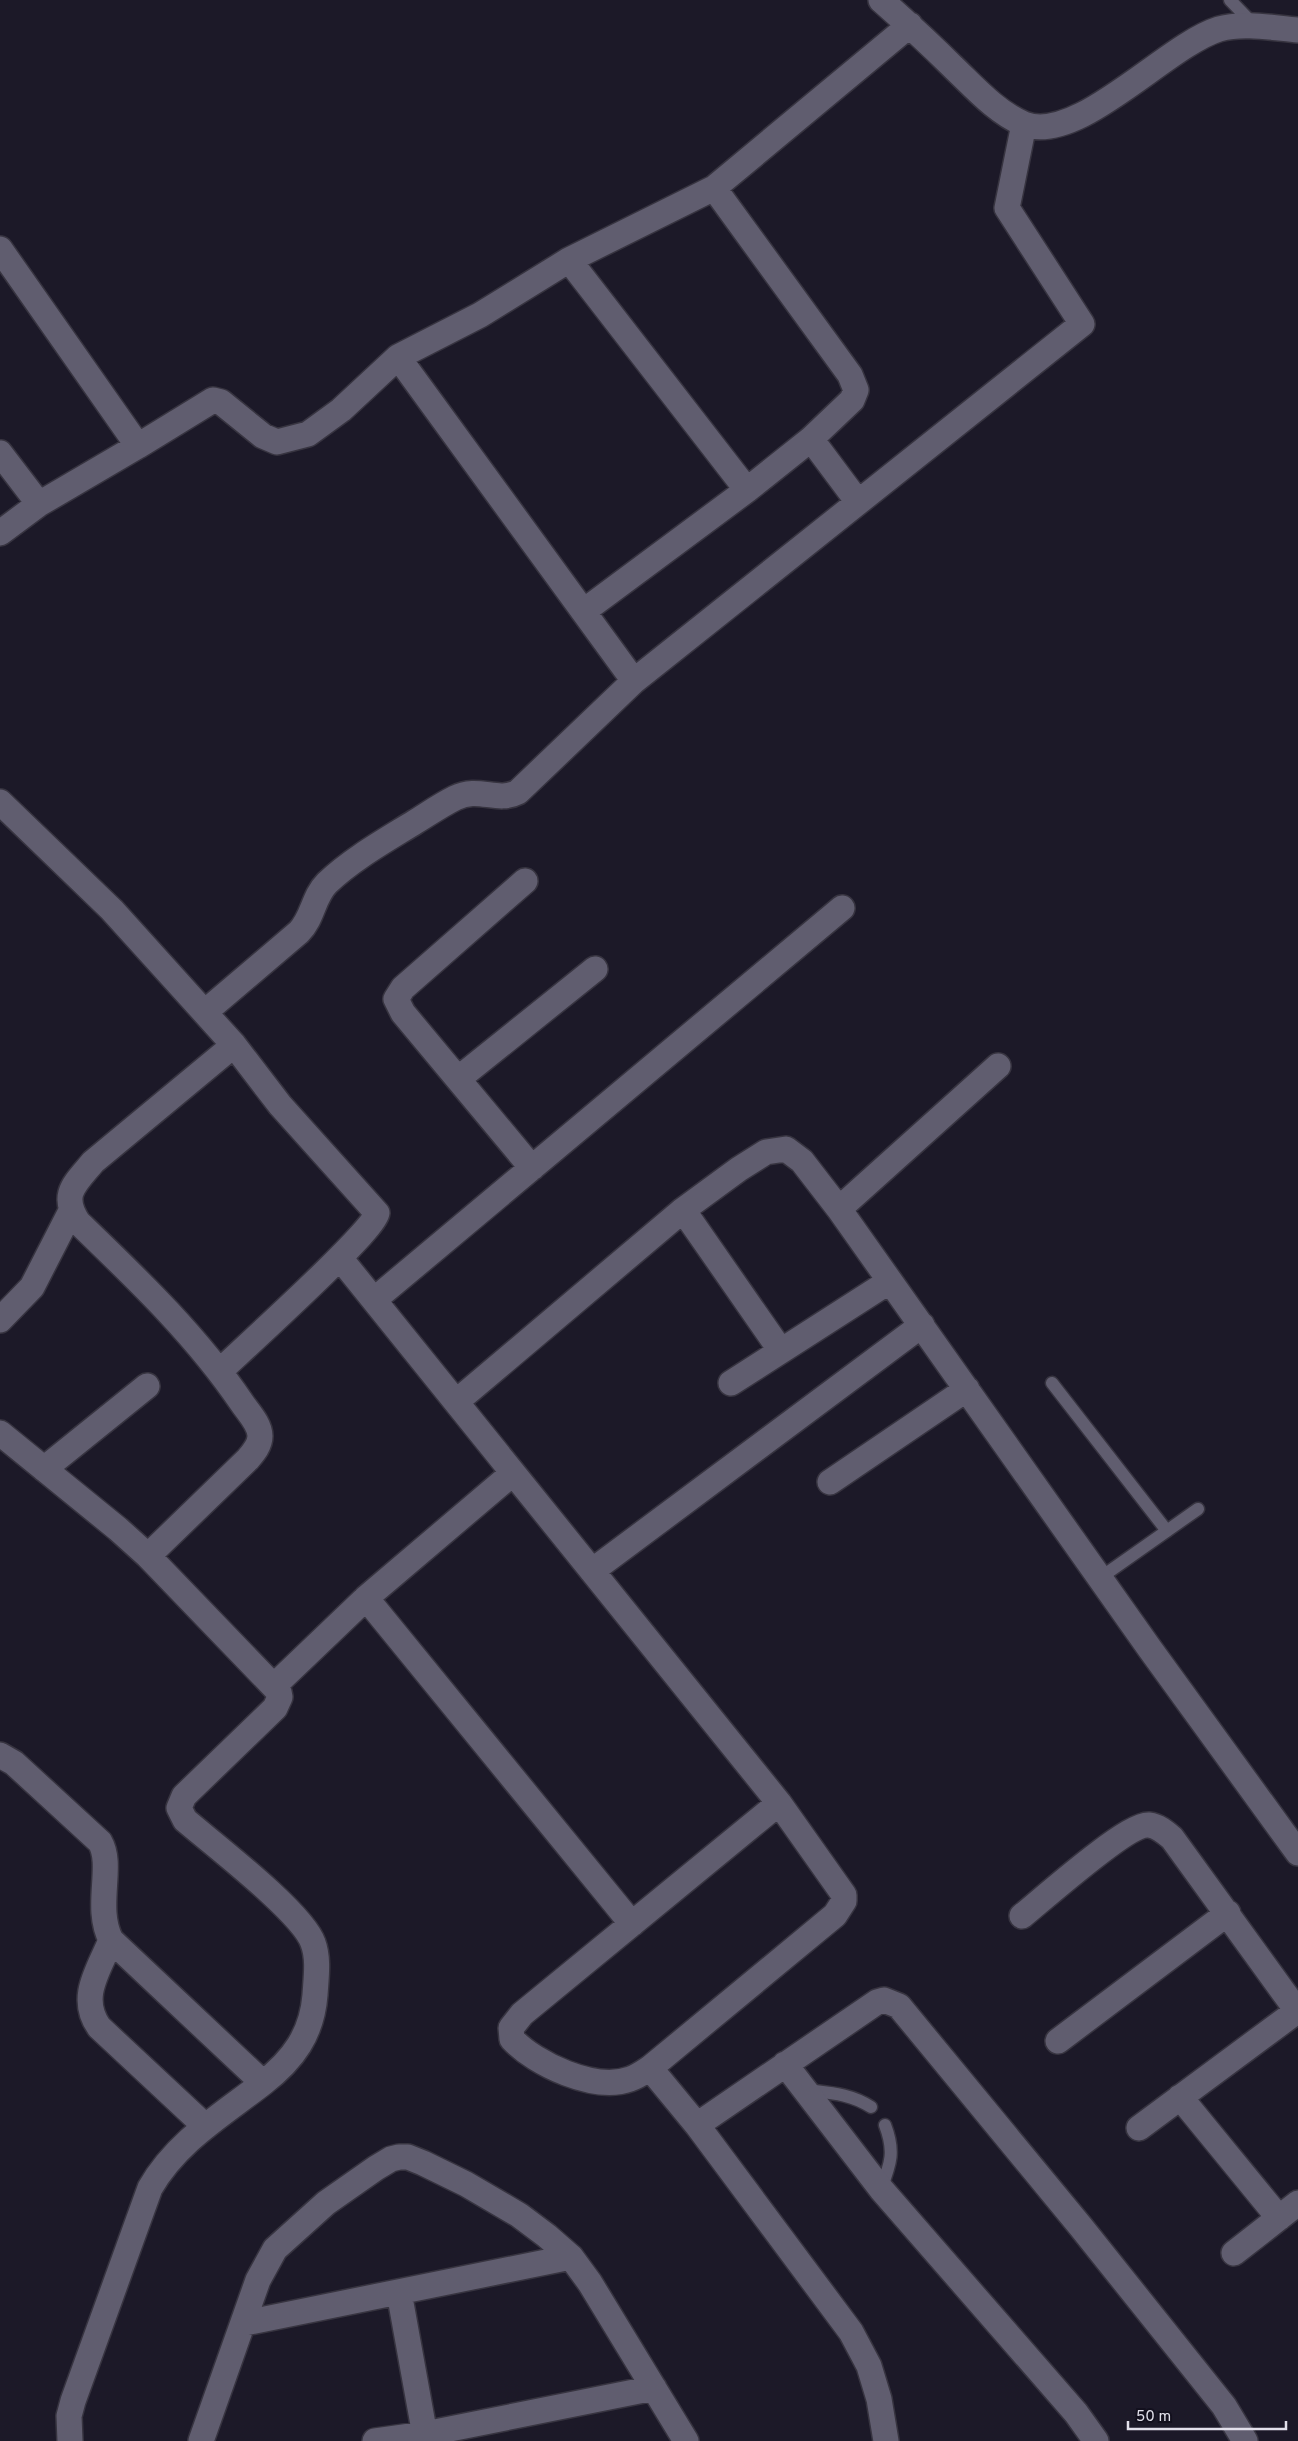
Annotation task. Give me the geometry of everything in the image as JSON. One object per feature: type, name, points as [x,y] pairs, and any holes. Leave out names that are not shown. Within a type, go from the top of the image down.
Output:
[{"type":"street","points":[[881,0],[910,25],[978,92],[1002,111],[1024,124],[1048,126],[1071,121],[1110,98],[1201,36],[1221,28],[1256,27],[1292,30]]},
{"type":"street","points":[[0,533],[39,504],[213,400],[221,402],[263,436],[277,442],[308,434],[341,410],[398,357],[480,315],[569,260],[714,188],[910,25]]},
{"type":"street","points":[[205,1012],[306,925],[317,898],[327,883],[383,842],[455,798],[474,792],[505,797],[518,792],[634,681],[1082,324],[1008,208],[1024,124]]},
{"type":"street","points":[[584,611],[747,490],[811,439],[852,400],[856,390],[855,384],[714,188]]},
{"type":"street","points":[[0,249],[138,446]]},
{"type":"street","points":[[569,260],[747,490]]},
{"type":"street","points":[[398,357],[634,681]]},
{"type":"street","points":[[811,439],[858,502]]},
{"type":"street","points":[[0,453],[39,504]]},
{"type":"street","points":[[0,802],[112,910],[234,1045],[280,1105],[377,1213],[375,1221],[340,1258],[220,1371]]},
{"type":"street","points":[[525,881],[398,994],[396,999],[402,1013],[532,1168]]},
{"type":"street","points":[[374,1300],[842,908]]},
{"type":"street","points":[[458,1079],[595,969]]},
{"type":"street","points":[[148,1556],[248,1459],[259,1444],[260,1434],[256,1424],[220,1371],[159,1301],[78,1222],[71,1211],[68,1201],[70,1193],[93,1162],[234,1045]]},
{"type":"street","points":[[839,1209],[998,1066]]},
{"type":"street","points":[[456,1402],[683,1210],[739,1168],[766,1152],[786,1149],[802,1161],[839,1209],[1100,1578],[1298,1853]]},
{"type":"street","points":[[683,1210],[781,1351]]},
{"type":"street","points":[[0,1320],[32,1287],[71,1211]]},
{"type":"street","points":[[340,1258],[779,1803],[844,1895],[841,1908],[835,1915],[650,2068],[629,2080],[608,2082],[587,2080],[559,2070],[533,2056],[518,2045],[510,2033],[513,2023],[522,2014],[779,1803]]},
{"type":"street","points":[[731,1383],[890,1281]]},
{"type":"street","points":[[592,1571],[922,1325]]},
{"type":"street","points":[[44,1469],[147,1386]]},
{"type":"street","points":[[830,1482],[967,1389]]},
{"type":"street","points":[[0,1433],[118,1529],[148,1556],[274,1686],[280,1697],[275,1708],[184,1796],[179,1808],[185,1820],[286,1908],[302,1925],[313,1942],[316,1959],[316,1979],[311,2020],[295,2053],[284,2066],[204,2126],[175,2152],[161,2168],[150,2188],[73,2401],[69,2416],[70,2441]]},
{"type":"street","points":[[274,1686],[366,1598],[513,1473]]},
{"type":"street","points":[[366,1598],[632,1924]]},
{"type":"street","points":[[0,1755],[14,1763],[100,1842],[105,1858],[103,1917],[111,1940],[262,2083]]},
{"type":"street","points":[[1022,1916],[1126,1833],[1149,1825],[1161,1828],[1172,1838],[1298,2011],[1139,2128]]},
{"type":"street","points":[[1058,2042],[1228,1914]]},
{"type":"street","points":[[111,1940],[90,1992],[89,2006],[91,2016],[99,2027],[204,2126]]},
{"type":"street","points":[[697,2125],[877,2002],[884,2000],[899,2006],[1081,2227],[1218,2398],[1245,2441]]},
{"type":"street","points":[[785,2064],[881,2189],[1076,2413],[1096,2441]]},
{"type":"street","points":[[650,2068],[697,2125],[851,2332],[869,2366],[886,2441]]},
{"type":"street","points":[[1180,2098],[1289,2210],[1234,2253]]},
{"type":"street","points":[[201,2441],[258,2280],[275,2249],[326,2203],[391,2159],[408,2157],[466,2184],[519,2215],[548,2236],[570,2257],[590,2283],[686,2441]]},
{"type":"street","points":[[244,2323],[570,2257]]},
{"type":"street","points":[[399,2292],[426,2437]]},
{"type":"street","points":[[375,2441],[426,2437],[654,2388]]},
{"type":"lane","points":[[1230,0],[1256,27]]},
{"type":"lane","points":[[1052,1383],[1167,1531]]},
{"type":"lane","points":[[1100,1578],[1198,1509]]},
{"type":"lane","points":[[805,2090],[839,2093],[858,2099],[871,2108]]},
{"type":"lane","points":[[881,2189],[892,2155],[891,2142],[885,2125]]}]
